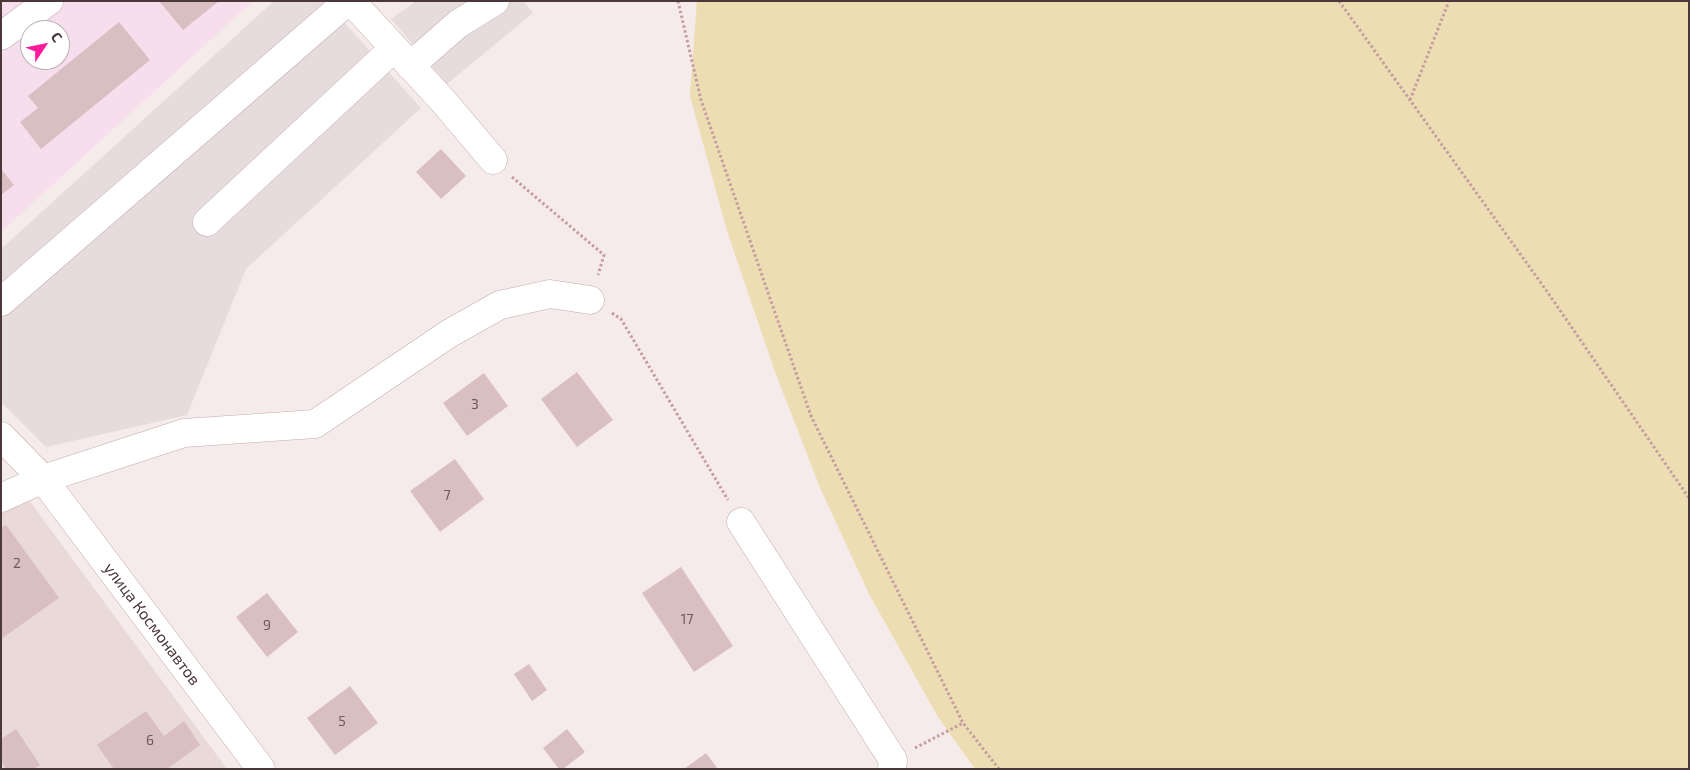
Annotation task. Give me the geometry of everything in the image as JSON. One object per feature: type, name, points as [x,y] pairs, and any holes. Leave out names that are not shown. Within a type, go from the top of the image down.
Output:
[{"type":"street","points":[[1,36],[50,1]]},
{"type":"street","points":[[1,302],[350,1],[493,160]]},
{"type":"street","points":[[206,222],[402,57],[495,1]]},
{"type":"street","points":[[1,498],[43,479],[184,433],[315,424],[450,333],[500,305],[550,294],[590,300]]},
{"type":"street","name":"улица Космонавтов","points":[[1,436],[43,479],[261,769]]},
{"type":"street","points":[[741,522],[892,764]]},
{"type":"path","points":[[678,1],[701,100],[811,416],[962,723],[999,769]]},
{"type":"path","points":[[1339,1],[1546,290],[1689,498]]},
{"type":"path","points":[[1410,100],[1449,1]]},
{"type":"path","points":[[493,160],[604,255],[590,300],[622,319],[741,522]]},
{"type":"path","points":[[892,764],[962,723]]},
{"type":"shaded area","points":[[1,1],[253,1],[1,232]]},
{"type":"shaded area","points":[[274,1],[325,1],[421,108],[246,269],[187,415],[46,447],[1,402],[1,249]]},
{"type":"shaded area","points":[[416,1],[523,1],[533,13],[447,84],[391,19]]},
{"type":"shaded area","points":[[697,1],[1689,1],[1689,769],[975,769],[938,717],[869,594],[821,490],[775,372],[727,231],[690,96]]},
{"type":"shaded area","points":[[29,500],[227,769],[1,769],[1,513]]},
{"type":"building","points":[[159,1],[219,1],[183,30]]},
{"type":"building","points":[[119,22],[150,60],[41,149],[20,122],[38,108],[28,96],[60,70],[70,70],[70,62]]},
{"type":"building","points":[[441,149],[466,176],[441,199],[416,172]]},
{"type":"building","points":[[1,169],[14,185],[1,195]]},
{"type":"building","points":[[577,372],[613,420],[577,447],[541,399]]},
{"type":"building","points":[[484,373],[508,406],[467,436],[443,403]]},
{"type":"building","points":[[455,459],[484,499],[440,532],[410,491]]},
{"type":"building","points":[[6,525],[59,598],[1,639],[1,528]]},
{"type":"building","points":[[681,567],[733,646],[694,672],[642,593]]},
{"type":"building","points":[[267,593],[298,632],[267,657],[236,617]]},
{"type":"building","points":[[529,664],[547,690],[532,701],[514,674]]},
{"type":"building","points":[[350,686],[378,723],[335,755],[307,718]]},
{"type":"building","points":[[146,711],[164,736],[184,721],[200,745],[167,769],[114,769],[97,745]]},
{"type":"building","points":[[16,729],[40,765],[34,769],[6,769],[1,761],[1,739]]},
{"type":"building","points":[[567,729],[585,752],[563,769],[559,769],[543,748]]},
{"type":"building","points":[[706,753],[718,769],[684,769]]}]
